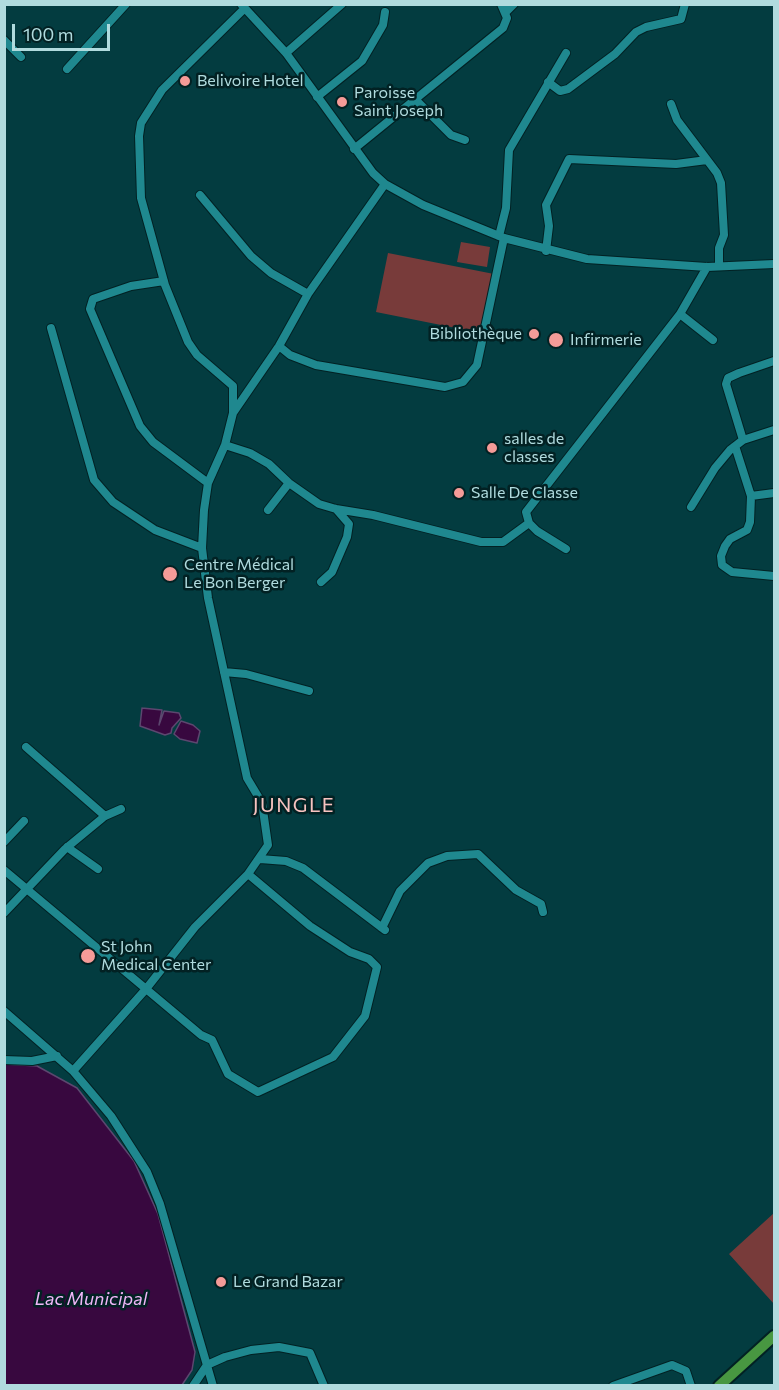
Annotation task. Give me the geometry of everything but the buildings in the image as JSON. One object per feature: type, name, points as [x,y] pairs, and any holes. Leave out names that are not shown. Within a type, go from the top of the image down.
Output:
[{"type":"highway","points":[[719,1386],[774,1336]]},
{"type":"street","points":[[67,69],[126,4]]},
{"type":"street","points":[[286,53],[342,4]]},
{"type":"street","points":[[354,149],[503,28],[507,18],[503,8],[514,4]]},
{"type":"street","points":[[548,82],[560,91],[568,89],[615,54],[636,32],[646,27],[681,19],[685,4]]},
{"type":"street","points":[[73,1071],[146,989],[195,927],[248,874],[268,845],[262,803],[247,778],[208,598],[202,548],[208,483],[225,445],[233,413],[233,386],[197,355],[188,342],[164,281],[141,198],[138,136],[141,123],[162,90],[243,6],[286,53],[354,149],[385,184],[430,209],[502,237],[546,251],[595,260],[707,267],[774,264]]},
{"type":"street","points":[[317,97],[366,57],[383,25],[385,12]]},
{"type":"street","points":[[4,40],[21,57]]},
{"type":"street","points":[[279,346],[290,355],[316,364],[445,387],[463,382],[477,365],[502,237],[509,150],[566,53]]},
{"type":"street","points":[[416,100],[451,135],[465,140]]},
{"type":"street","points":[[671,104],[677,120],[717,173],[723,191],[724,235],[719,248],[719,266]]},
{"type":"street","points":[[546,251],[549,226],[546,205],[569,159],[676,164],[707,160]]},
{"type":"street","points":[[233,413],[279,346],[308,294],[385,184]]},
{"type":"street","points":[[200,195],[250,256],[271,273],[308,294]]},
{"type":"street","points":[[566,549],[529,523],[526,512],[680,314],[707,267]]},
{"type":"street","points":[[164,281],[131,286],[93,298],[90,309],[140,426],[153,442],[208,483]]},
{"type":"street","points":[[680,314],[713,340]]},
{"type":"street","points":[[51,328],[94,480],[113,501],[155,530],[202,548]]},
{"type":"street","points":[[743,440],[726,384],[728,378],[774,361]]},
{"type":"street","points":[[691,507],[715,468],[735,446],[743,440],[774,430]]},
{"type":"street","points":[[225,445],[260,459],[319,504],[336,509],[373,515],[481,542],[503,542],[529,523]]},
{"type":"street","points":[[735,446],[751,496],[749,527],[730,539],[725,546],[721,555],[722,565],[732,572],[774,576]]},
{"type":"street","points":[[268,510],[289,483]]},
{"type":"street","points":[[751,496],[774,493]]},
{"type":"street","points":[[321,582],[332,572],[347,537],[349,524],[336,509]]},
{"type":"street","points":[[224,672],[246,674],[309,691]]},
{"type":"street","points":[[26,747],[105,816]]},
{"type":"street","points":[[4,913],[67,847],[105,816],[121,809]]},
{"type":"street","points":[[4,842],[24,821]]},
{"type":"street","points":[[67,847],[98,869]]},
{"type":"street","points":[[260,859],[286,861],[303,868],[383,929],[400,891],[428,863],[457,855],[478,854],[516,890],[542,904],[543,912]]},
{"type":"street","points":[[4,870],[201,1035],[212,1041],[228,1074],[258,1092],[333,1057],[364,1016],[377,967],[369,959],[350,952],[310,926],[248,874]]},
{"type":"street","points":[[4,1011],[73,1071],[111,1116],[153,1184],[213,1386]]},
{"type":"street","points":[[4,1060],[32,1061],[57,1056]]},
{"type":"street","points":[[193,1386],[207,1365],[251,1350],[279,1347],[304,1351],[314,1358],[324,1386]]},
{"type":"street","points":[[613,1386],[672,1365],[686,1371],[691,1386]]},
{"type":"shaded area","points":[[461,242],[490,247],[487,267],[457,262]]},
{"type":"shaded area","points":[[388,253],[494,274],[481,333],[376,312]]},
{"type":"shaded area","points":[[774,1213],[774,1304],[729,1254]]},
{"type":"water","points":[[142,708],[162,710],[159,725],[164,711],[179,713],[181,718],[172,728],[171,733],[165,735],[140,726]]},
{"type":"water","points":[[181,721],[193,725],[200,731],[197,743],[180,739],[174,734]]},
{"type":"water","name":"Lac Municipal","points":[[5,1064],[37,1066],[77,1088],[134,1161],[158,1214],[195,1352],[192,1370],[182,1385],[5,1385]]},
{"type":"place","name":"Belivoire Hotel","points":[[185,81]]},
{"type":"place","name":"Paroisse Saint Joseph","points":[[342,102]]},
{"type":"place","name":"Bibliothèque","points":[[534,334]]},
{"type":"place","name":"Infirmerie","points":[[556,340]]},
{"type":"place","name":"salles de classes","points":[[492,448]]},
{"type":"place","name":"Salle De Classe","points":[[459,493]]},
{"type":"place","name":"Centre Médical Le Bon Berger","points":[[170,574]]},
{"type":"place","name":"St John Medical Center","points":[[88,956]]},
{"type":"place","name":"Le Grand Bazar","points":[[221,1282]]},
{"type":"district","name":"JUNGLE","points":[[294,805]]}]
